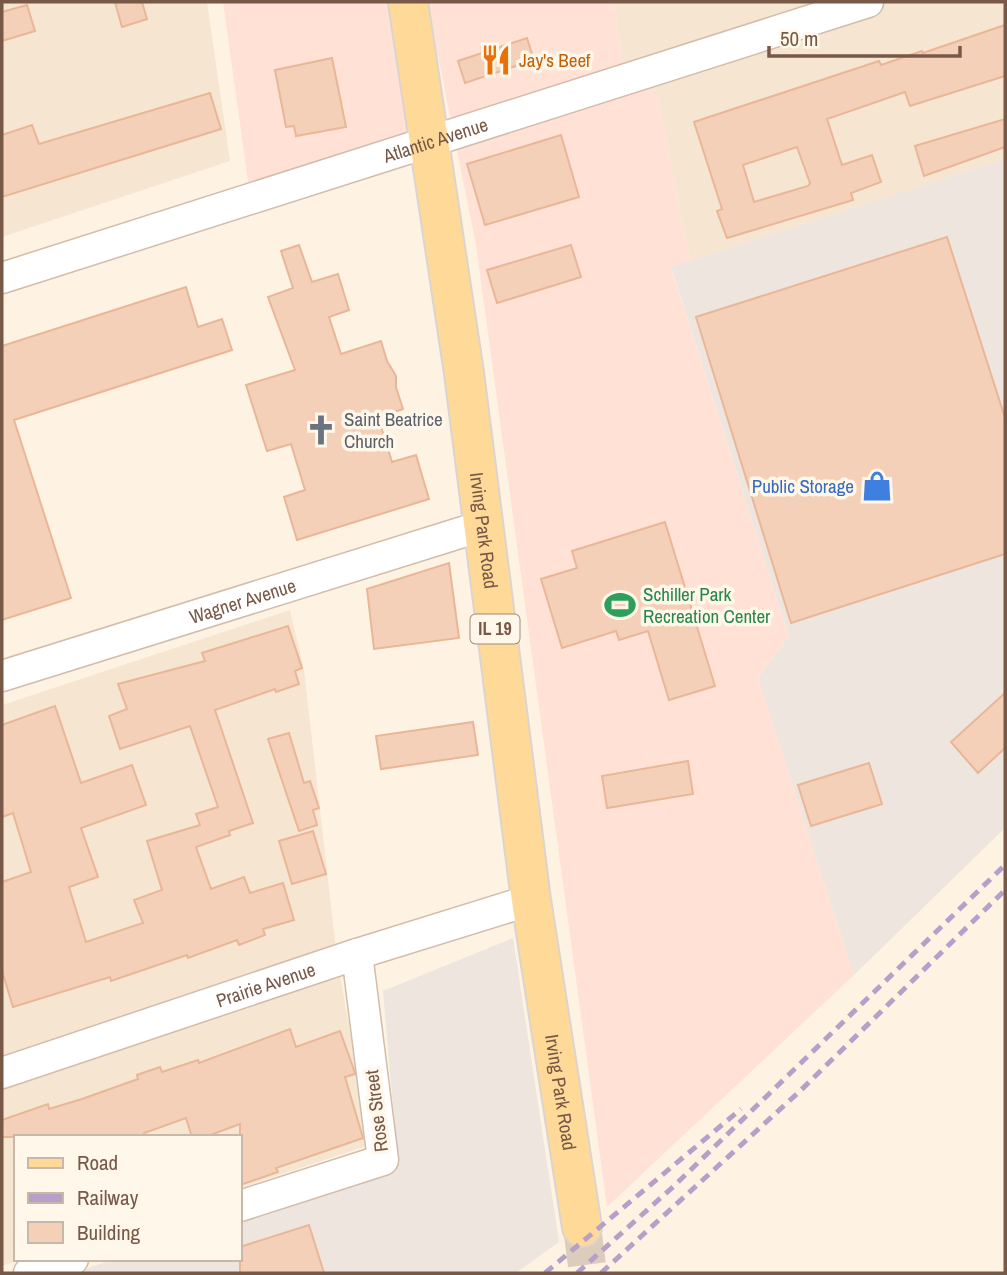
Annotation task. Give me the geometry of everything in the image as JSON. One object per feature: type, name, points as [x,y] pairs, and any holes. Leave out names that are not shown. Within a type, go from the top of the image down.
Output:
[{"type":"main road","name":"Irving Park Road","points":[[408,2],[464,373],[531,900],[582,1227]]},
{"type":"street","name":"Atlantic Avenue","points":[[2,278],[868,2]]},
{"type":"street","name":"Wagner Avenue","points":[[2,676],[482,526]]},
{"type":"street","name":"Prairie Avenue","points":[[2,1073],[356,954],[531,900]]},
{"type":"street","name":"Rose Street","points":[[242,1205],[383,1160],[356,954]]},
{"type":"street","points":[[29,1273],[67,1261]]},
{"type":"shaded area","points":[[2,2],[207,2],[230,161],[2,237]]},
{"type":"shaded area","points":[[223,2],[398,2],[419,134],[249,189]]},
{"type":"shaded area","points":[[427,2],[614,2],[627,92],[656,88],[690,261],[671,268],[789,636],[758,678],[854,975],[607,1207],[476,245]]},
{"type":"shaded area","points":[[614,2],[1005,2],[1005,159],[690,261],[656,89],[627,93]]},
{"type":"shaded area","points":[[1005,159],[1005,828],[854,975],[758,678],[789,636],[671,267]]},
{"type":"shaded area","points":[[290,610],[304,670],[337,958],[370,1145],[242,1187],[242,1135],[14,1135],[14,1261],[16,1261],[2,1266],[2,705]]},
{"type":"shaded area","points":[[513,938],[559,1242],[516,1273],[73,1273],[109,1261],[242,1261],[242,1217],[398,1165],[383,991]]},
{"type":"building","points":[[115,2],[142,2],[147,19],[122,27]]},
{"type":"building","points":[[27,5],[35,31],[2,41],[2,12]]},
{"type":"building","points":[[1005,25],[1005,76],[910,106],[905,92],[827,119],[842,165],[872,155],[881,182],[851,193],[853,200],[727,238],[717,211],[722,209],[694,122],[879,61],[881,65],[922,51],[923,53]],"holes":[[[797,147],[810,183],[808,186],[754,202],[743,165]]]},
{"type":"building","name":"Jay's Beef","points":[[527,38],[534,60],[465,83],[458,61]]},
{"type":"building","points":[[332,58],[346,127],[296,136],[294,126],[286,127],[275,70]]},
{"type":"building","points":[[210,93],[221,129],[2,197],[2,135],[32,125],[39,144]]},
{"type":"building","points":[[1005,119],[1005,147],[924,176],[915,146]]},
{"type":"building","points":[[561,135],[579,197],[485,225],[467,164]]},
{"type":"building","name":"Public Storage","points":[[947,237],[1005,418],[1005,554],[791,623],[696,317]]},
{"type":"building","name":"Saint Beatrice Church","points":[[299,245],[312,282],[338,274],[349,310],[329,317],[341,354],[381,341],[387,361],[396,376],[396,387],[403,409],[378,417],[392,462],[416,455],[429,499],[297,540],[284,497],[305,490],[291,444],[267,451],[246,385],[295,370],[268,297],[293,288],[281,251]]},
{"type":"building","points":[[571,245],[581,277],[497,303],[487,270]]},
{"type":"building","points":[[186,287],[198,327],[222,319],[232,350],[14,420],[71,598],[2,620],[2,346]]},
{"type":"building","name":"Schiller Park Recreation Center","points":[[665,522],[715,686],[669,700],[648,631],[619,640],[616,631],[562,648],[541,579],[577,568],[572,551]]},
{"type":"building","points":[[449,563],[459,638],[374,649],[367,589]]},
{"type":"building","points":[[288,626],[302,668],[295,671],[299,684],[276,692],[275,689],[215,710],[253,823],[229,831],[230,835],[196,847],[211,889],[244,877],[250,893],[283,883],[294,920],[263,929],[265,935],[239,945],[237,940],[188,958],[187,955],[111,981],[110,977],[13,1007],[2,971],[2,882],[31,872],[13,813],[2,817],[2,725],[55,706],[81,783],[132,765],[146,805],[81,828],[98,877],[69,887],[86,942],[143,923],[134,900],[162,890],[147,841],[200,825],[196,814],[218,807],[190,726],[120,749],[109,716],[127,709],[118,684],[205,661],[202,653]]},
{"type":"building","points":[[1005,693],[1005,748],[978,773],[951,742]]},
{"type":"building","points":[[473,722],[478,755],[381,769],[376,736]]},
{"type":"building","points":[[289,733],[304,783],[310,781],[319,808],[313,810],[317,825],[299,831],[268,739]]},
{"type":"building","points":[[688,761],[693,794],[607,808],[602,776]]},
{"type":"building","points":[[869,763],[882,804],[811,826],[798,785]]},
{"type":"building","points":[[313,831],[326,874],[292,884],[279,841]]},
{"type":"building","points":[[290,1029],[296,1047],[340,1031],[355,1074],[345,1077],[363,1138],[276,1168],[278,1172],[242,1184],[240,1124],[210,1135],[191,1135],[186,1118],[144,1133],[145,1135],[2,1137],[2,1120],[48,1104],[49,1109],[82,1099],[138,1079],[137,1075],[160,1067],[162,1072],[198,1060],[199,1063]]},
{"type":"building","points":[[309,1225],[324,1273],[240,1273],[242,1246]]},
{"type":"tunnel","points":[[582,1227],[588,1273]]},
{"type":"railway","points":[[577,1273],[674,1186],[1005,865]]},
{"type":"railway","points":[[601,1273],[799,1092],[1005,890]]},
{"type":"railway","points":[[545,1273],[741,1109]]},
{"type":"place","name":"Jay's Beef","points":[[496,60]]},
{"type":"place","name":"Saint Beatrice Church","points":[[321,430]]},
{"type":"place","name":"Public Storage","points":[[877,486]]},
{"type":"place","name":"Schiller Park Recreation Center","points":[[620,605]]}]
